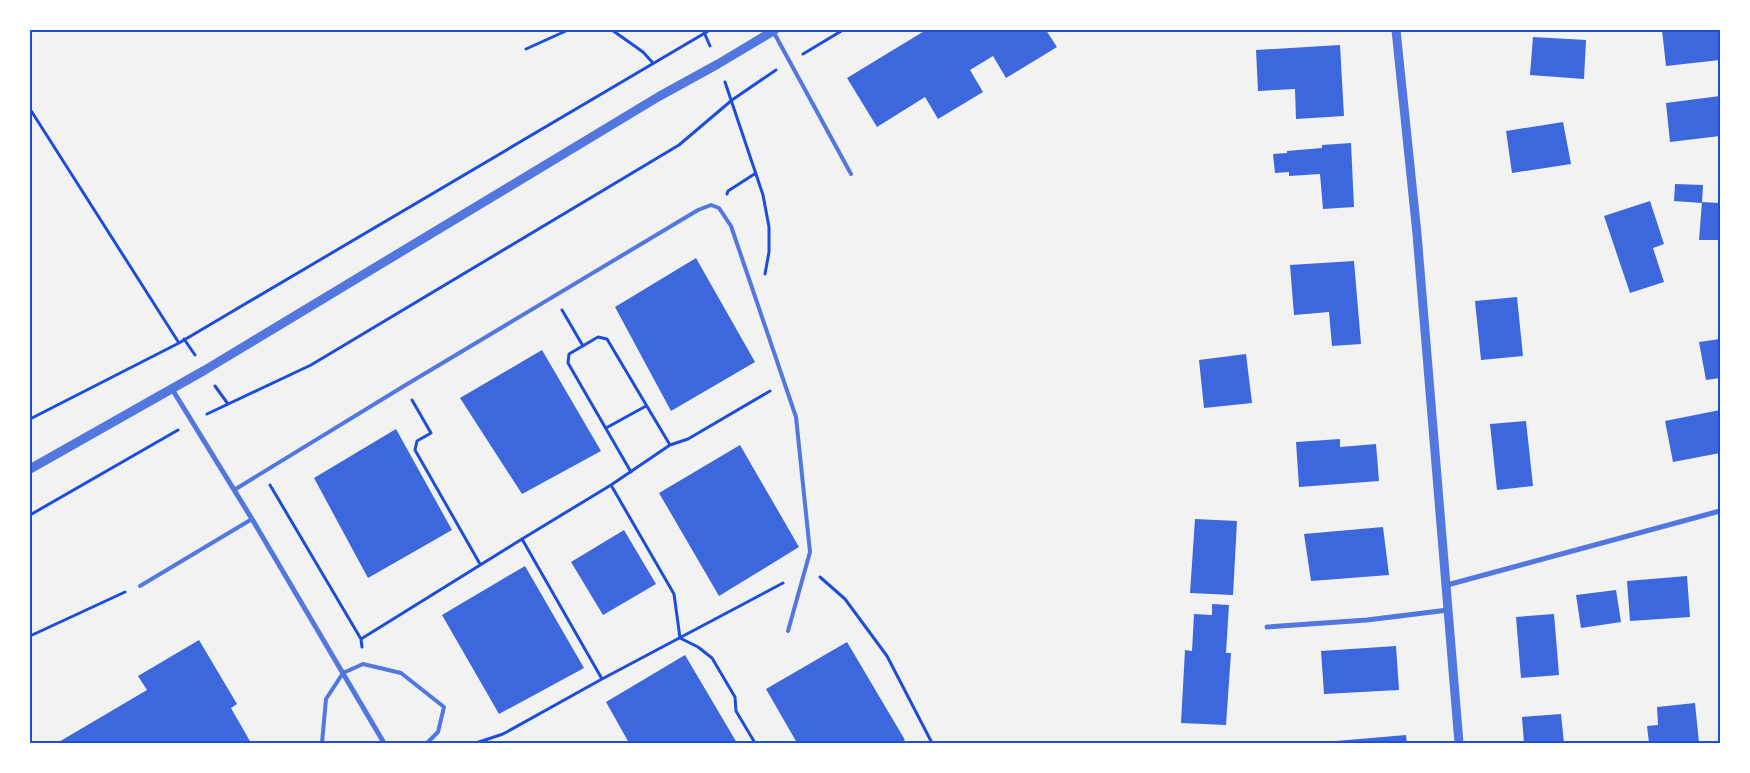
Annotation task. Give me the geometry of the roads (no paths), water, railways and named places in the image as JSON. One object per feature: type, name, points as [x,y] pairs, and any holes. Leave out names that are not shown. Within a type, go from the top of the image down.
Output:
[{"type":"street","points":[[1396,30],[1417,234],[1459,743]]},
{"type":"street","points":[[30,470],[172,389],[650,101],[774,31]]},
{"type":"street","points":[[172,389],[252,519],[384,743]]},
{"type":"street","points":[[1446,585],[1720,511]]},
{"type":"street","points":[[1266,627],[1367,620],[1448,610]]},
{"type":"lane","points":[[774,31],[851,174]]},
{"type":"lane","points":[[234,490],[554,296],[698,210],[711,205],[719,208],[732,226],[796,417],[810,552],[788,631]]},
{"type":"lane","points":[[140,586],[252,519]]},
{"type":"lane","points":[[322,743],[326,700],[343,673],[363,664],[401,672],[444,707],[438,732],[426,743]]}]
